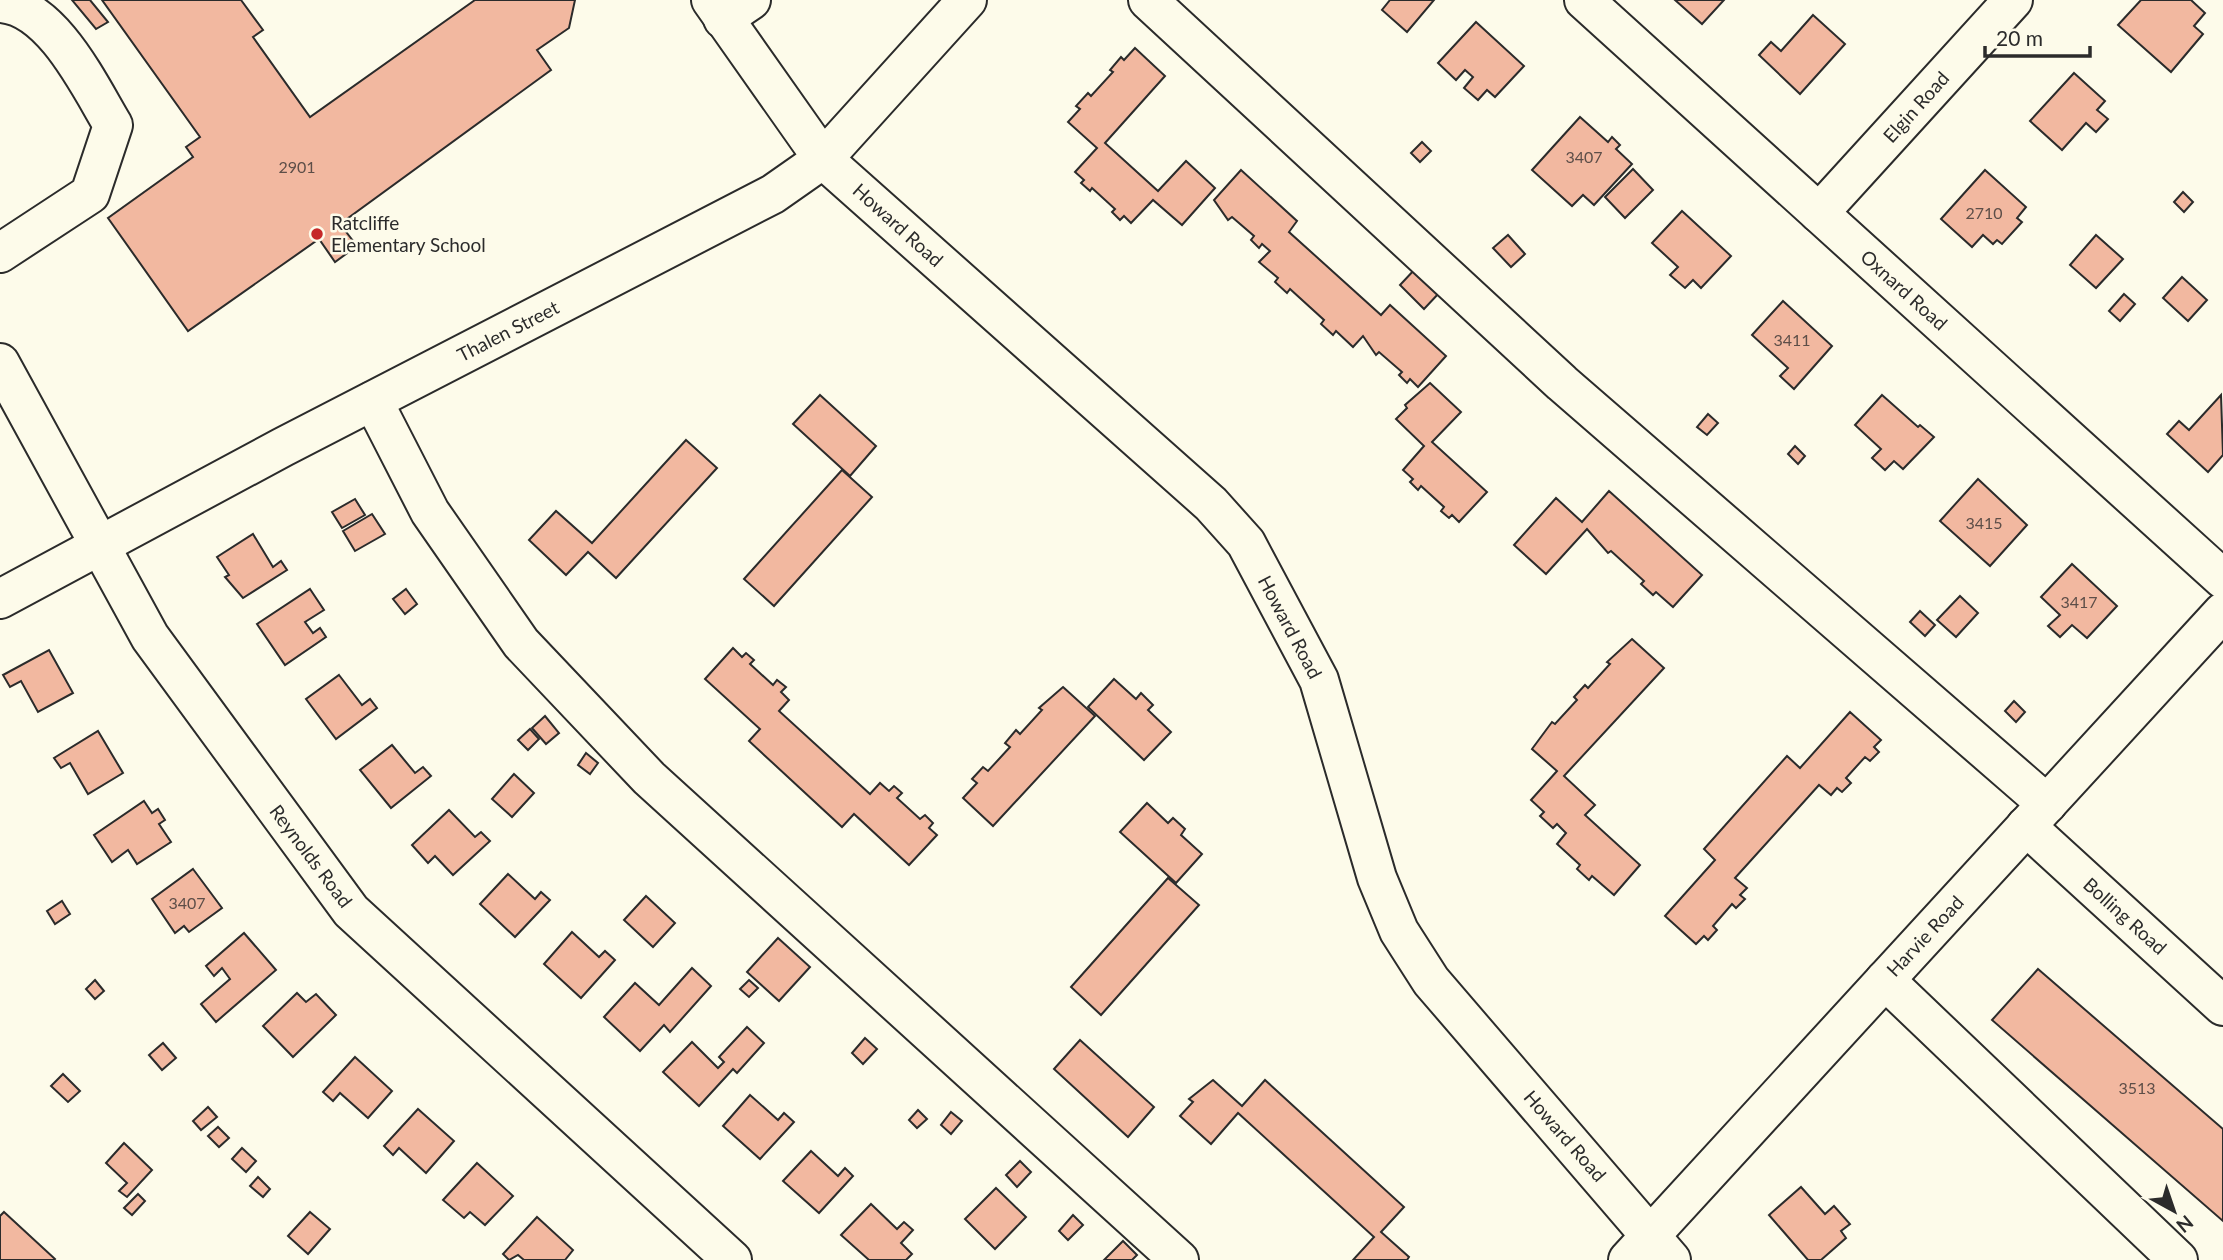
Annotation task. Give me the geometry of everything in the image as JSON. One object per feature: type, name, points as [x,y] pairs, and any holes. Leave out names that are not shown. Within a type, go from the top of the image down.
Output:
[{"type":"street","name":"Thalen Street","points":[[0,598],[773,194],[823,159],[967,0]]},
{"type":"street","name":"Bolling Road","points":[[1149,0],[1562,383],[2036,815],[2223,1006]]},
{"type":"street","name":"Oxnard Road","points":[[1584,0],[2223,579]]},
{"type":"street","name":"Elgin Road","points":[[1819,213],[2013,0]]},
{"type":"street","points":[[0,3],[15,4],[64,43],[113,125],[90,194],[0,253]]},
{"type":"street","name":"Howard Road","points":[[728,6],[823,159],[1211,504],[1246,543],[1319,680],[1377,878],[1399,931],[1431,981],[1649,1252]]},
{"type":"street","name":"Reynolds Road","points":[[0,363],[149,637],[351,911],[732,1260]]},
{"type":"street","points":[[373,401],[430,512],[521,643],[649,778],[1179,1260]]},
{"type":"street","name":"Harvie Road","points":[[1649,1252],[1885,980],[2223,612]]},
{"type":"street","points":[[1885,980],[2178,1260]]},
{"type":"building","points":[[72,0],[90,0],[108,22],[96,29]]},
{"type":"building","points":[[102,0],[241,0],[263,30],[253,37],[310,117],[475,0],[575,0],[569,28],[537,50],[551,70],[340,224],[357,246],[335,262],[319,239],[188,331],[108,218],[193,157],[186,147],[200,137]]},
{"type":"building","points":[[1390,0],[1434,0],[1407,32],[1382,10]]},
{"type":"building","points":[[1675,0],[1724,0],[1702,24]]},
{"type":"building","points":[[2141,0],[2191,0],[2205,13],[2194,26],[2203,34],[2171,72],[2118,25]]},
{"type":"building","points":[[1813,15],[1845,44],[1800,94],[1759,55],[1771,42],[1781,51]]},
{"type":"building","points":[[1476,22],[1524,66],[1495,97],[1487,90],[1478,100],[1464,88],[1473,77],[1465,70],[1456,80],[1438,63]]},
{"type":"building","points":[[1135,48],[1165,76],[1105,143],[1158,191],[1186,161],[1215,188],[1182,225],[1153,200],[1131,223],[1124,216],[1120,220],[1112,212],[1115,209],[1092,188],[1090,191],[1081,183],[1084,180],[1075,172],[1097,148],[1068,122],[1080,109],[1076,106],[1088,93],[1091,96],[1113,72],[1110,70],[1121,57],[1124,60]]},
{"type":"building","points":[[2074,73],[2105,101],[2097,110],[2108,119],[2096,132],[2086,123],[2062,150],[2030,121]]},
{"type":"building","points":[[1580,117],[1608,142],[1612,137],[1620,145],[1616,149],[1632,164],[1594,205],[1583,195],[1572,206],[1532,170]]},
{"type":"building","points":[[1422,142],[1431,151],[1420,162],[1411,153]]},
{"type":"building","points":[[1633,169],[1653,190],[1625,218],[1605,197]]},
{"type":"building","points":[[1241,170],[1297,221],[1289,232],[1381,315],[1390,305],[1446,356],[1418,387],[1410,379],[1407,383],[1399,375],[1402,372],[1379,352],[1376,355],[1363,336],[1353,347],[1336,331],[1333,335],[1321,324],[1324,320],[1290,289],[1287,293],[1275,282],[1278,278],[1259,262],[1270,251],[1262,244],[1259,248],[1251,240],[1254,236],[1232,217],[1228,220],[1214,200]]},
{"type":"building","points":[[1985,170],[2026,207],[2017,218],[2022,222],[2002,244],[1997,240],[1993,244],[1983,235],[1972,247],[1941,219]]},
{"type":"building","points":[[2183,192],[2193,202],[2184,212],[2174,202]]},
{"type":"building","points":[[1682,211],[1731,256],[1701,288],[1693,280],[1685,288],[1670,275],[1678,267],[1652,243]]},
{"type":"building","points":[[1508,235],[1525,254],[1511,267],[1493,248]]},
{"type":"building","points":[[2096,235],[2123,259],[2096,288],[2070,265]]},
{"type":"building","points":[[1416,268],[1440,292],[1424,309],[1400,285]]},
{"type":"building","points":[[2182,277],[2207,300],[2188,321],[2163,298]]},
{"type":"building","points":[[2124,294],[2135,304],[2120,321],[2109,311]]},
{"type":"building","points":[[1783,301],[1832,346],[1794,389],[1780,376],[1788,368],[1752,335]]},
{"type":"building","points":[[1430,383],[1461,412],[1432,442],[1487,492],[1459,522],[1452,515],[1449,518],[1441,511],[1444,507],[1421,486],[1418,490],[1410,482],[1413,479],[1403,470],[1424,446],[1396,419],[1407,408],[1405,405]]},
{"type":"building","points":[[820,395],[876,446],[850,476],[793,424]]},
{"type":"building","points":[[1882,395],[1918,427],[1920,425],[1934,437],[1903,469],[1894,461],[1885,470],[1872,458],[1881,449],[1855,425]]},
{"type":"building","points":[[2221,395],[2223,455],[2208,472],[2167,434],[2179,421],[2189,430]]},
{"type":"building","points":[[1708,414],[1718,423],[1707,435],[1697,427]]},
{"type":"building","points":[[686,440],[717,468],[616,578],[588,552],[566,575],[529,540],[556,511],[592,543]]},
{"type":"building","points":[[1795,446],[1805,456],[1798,464],[1788,454]]},
{"type":"building","points":[[842,470],[872,497],[774,606],[744,579]]},
{"type":"building","points":[[1978,479],[2027,525],[1990,566],[1940,521]]},
{"type":"building","points":[[1609,491],[1702,575],[1673,607],[1656,592],[1653,595],[1641,584],[1644,581],[1611,551],[1608,553],[1587,529],[1546,574],[1514,545],[1556,498],[1582,522]]},
{"type":"building","points":[[355,499],[365,515],[342,528],[332,512]]},
{"type":"building","points":[[372,514],[385,534],[355,551],[343,531]]},
{"type":"building","points":[[253,534],[273,567],[281,561],[287,570],[243,598],[225,577],[229,575],[217,557]]},
{"type":"building","points":[[2072,564],[2117,606],[2087,638],[2072,625],[2060,637],[2048,626],[2060,615],[2041,597]]},
{"type":"building","points":[[310,589],[324,610],[305,622],[313,633],[320,628],[326,637],[285,665],[257,624]]},
{"type":"building","points":[[406,589],[417,604],[405,614],[393,599]]},
{"type":"building","points":[[1960,596],[1978,613],[1956,637],[1937,620]]},
{"type":"building","points":[[1920,611],[1935,625],[1925,636],[1910,622]]},
{"type":"building","points":[[1632,639],[1664,668],[1564,776],[1595,805],[1585,815],[1640,865],[1614,895],[1592,876],[1589,880],[1577,869],[1580,865],[1557,844],[1566,833],[1557,824],[1553,828],[1540,816],[1544,812],[1531,800],[1557,771],[1532,749],[1552,722],[1555,724],[1577,700],[1574,697],[1585,685],[1588,688],[1610,664],[1607,662]]},
{"type":"building","points":[[733,648],[742,657],[746,653],[754,660],[750,664],[773,685],[777,680],[786,687],[781,692],[789,700],[779,711],[870,794],[880,783],[889,791],[894,786],[902,793],[897,798],[920,819],[925,815],[933,823],[929,828],[937,835],[909,865],[854,814],[842,827],[749,741],[760,729],[705,679]]},
{"type":"building","points":[[49,650],[73,693],[38,712],[21,681],[10,687],[3,675]]},
{"type":"building","points":[[339,675],[362,705],[370,699],[377,708],[336,739],[306,699]]},
{"type":"building","points":[[1114,679],[1136,699],[1141,693],[1153,705],[1148,710],[1171,732],[1144,760],[1088,707]]},
{"type":"building","points":[[1063,687],[1095,716],[993,826],[963,798],[977,783],[972,779],[983,767],[988,771],[1010,747],[1005,743],[1016,730],[1020,734],[1042,710],[1039,708]]},
{"type":"building","points":[[2014,701],[2025,712],[2016,722],[2005,711]]},
{"type":"building","points":[[1850,712],[1881,740],[1874,747],[1879,752],[1870,761],[1865,757],[1846,778],[1851,783],[1842,792],[1837,788],[1831,795],[1819,785],[1735,878],[1747,888],[1740,895],[1745,899],[1736,908],[1732,904],[1713,926],[1717,930],[1708,940],[1704,936],[1696,944],[1665,916],[1715,860],[1704,849],[1787,756],[1800,768]]},
{"type":"building","points":[[545,716],[559,733],[546,744],[532,728]]},
{"type":"building","points":[[530,729],[539,739],[528,750],[518,740]]},
{"type":"building","points":[[98,731],[123,773],[88,794],[70,763],[61,768],[54,758]]},
{"type":"building","points":[[392,745],[415,773],[423,767],[431,776],[391,808],[360,770]]},
{"type":"building","points":[[586,753],[598,763],[590,774],[578,765]]},
{"type":"building","points":[[514,774],[534,793],[512,817],[492,799]]},
{"type":"building","points":[[144,801],[152,813],[158,809],[165,820],[159,824],[171,842],[137,864],[128,850],[112,862],[94,835]]},
{"type":"building","points":[[1147,803],[1168,823],[1173,818],[1185,829],[1181,835],[1202,854],[1176,883],[1120,832]]},
{"type":"building","points":[[449,810],[475,837],[481,832],[490,841],[453,875],[435,856],[428,863],[412,845]]},
{"type":"building","points":[[193,869],[222,908],[189,932],[184,926],[175,933],[152,899]]},
{"type":"building","points":[[508,874],[535,899],[541,892],[550,900],[515,937],[480,904]]},
{"type":"building","points":[[1168,878],[1199,905],[1101,1015],[1071,987]]},
{"type":"building","points":[[646,896],[675,923],[653,947],[624,920]]},
{"type":"building","points":[[62,901],[70,914],[55,924],[47,911]]},
{"type":"building","points":[[572,932],[599,957],[605,951],[615,960],[581,998],[544,964]]},
{"type":"building","points":[[244,933],[276,970],[216,1022],[201,1004],[230,979],[222,968],[214,976],[206,966]]},
{"type":"building","points":[[778,938],[810,967],[779,1001],[747,972]]},
{"type":"building","points":[[692,968],[711,986],[670,1032],[664,1025],[640,1051],[604,1017],[635,983],[659,1005]]},
{"type":"building","points":[[2038,969],[2223,1129],[2223,1221],[1992,1020]]},
{"type":"building","points":[[95,980],[104,991],[95,999],[86,989]]},
{"type":"building","points":[[749,980],[758,988],[749,997],[740,989]]},
{"type":"building","points":[[297,993],[306,1002],[316,994],[336,1015],[293,1057],[263,1026]]},
{"type":"building","points":[[747,1027],[764,1043],[737,1073],[733,1069],[699,1106],[663,1072],[692,1042],[718,1068],[724,1062],[719,1057]]},
{"type":"building","points":[[865,1038],[877,1049],[863,1064],[852,1053]]},
{"type":"building","points":[[1080,1040],[1154,1107],[1128,1137],[1054,1069]]},
{"type":"building","points":[[163,1043],[176,1058],[162,1070],[149,1055]]},
{"type":"building","points":[[355,1057],[392,1091],[368,1118],[340,1093],[333,1101],[323,1092]]},
{"type":"building","points":[[63,1074],[80,1091],[68,1102],[51,1086]]},
{"type":"building","points":[[1213,1080],[1242,1106],[1265,1080],[1404,1207],[1381,1232],[1409,1257],[1407,1260],[1353,1260],[1374,1237],[1238,1113],[1211,1144],[1180,1116],[1193,1102],[1189,1099]]},
{"type":"building","points":[[750,1095],[778,1120],[784,1113],[794,1122],[760,1159],[723,1126]]},
{"type":"building","points":[[208,1107],[217,1117],[201,1130],[193,1121]]},
{"type":"building","points":[[418,1109],[454,1141],[426,1173],[399,1148],[393,1155],[384,1146]]},
{"type":"building","points":[[918,1110],[927,1119],[917,1128],[909,1120]]},
{"type":"building","points":[[951,1112],[962,1121],[951,1134],[941,1125]]},
{"type":"building","points":[[218,1127],[229,1138],[219,1147],[208,1136]]},
{"type":"building","points":[[124,1143],[152,1170],[127,1197],[119,1191],[127,1183],[106,1163]]},
{"type":"building","points":[[242,1148],[256,1161],[246,1172],[232,1159]]},
{"type":"building","points":[[811,1151],[838,1176],[845,1168],[853,1176],[819,1213],[783,1181]]},
{"type":"building","points":[[1020,1161],[1031,1172],[1017,1187],[1006,1175]]},
{"type":"building","points":[[477,1163],[513,1196],[485,1225],[470,1212],[464,1218],[443,1200]]},
{"type":"building","points":[[258,1177],[270,1189],[263,1197],[250,1186]]},
{"type":"building","points":[[1801,1187],[1825,1214],[1834,1206],[1850,1224],[1841,1231],[1846,1238],[1821,1260],[1808,1260],[1769,1215]]},
{"type":"building","points":[[996,1188],[1026,1217],[995,1249],[965,1219]]},
{"type":"building","points":[[138,1194],[145,1201],[132,1215],[124,1208]]},
{"type":"building","points":[[871,1204],[897,1229],[904,1222],[913,1230],[901,1243],[912,1254],[906,1260],[869,1260],[841,1235]]},
{"type":"building","points":[[4,1212],[55,1259],[0,1260],[0,1216]]},
{"type":"building","points":[[310,1212],[330,1229],[308,1254],[288,1236]]},
{"type":"building","points":[[1073,1215],[1083,1225],[1068,1240],[1059,1231]]},
{"type":"building","points":[[537,1217],[573,1250],[565,1260],[524,1260],[518,1255],[509,1260],[503,1254]]},
{"type":"building","points":[[1123,1241],[1137,1255],[1132,1260],[1104,1260]]},
{"type":"place","name":"Ratcliffe Elementary School","points":[[317,234]]}]
